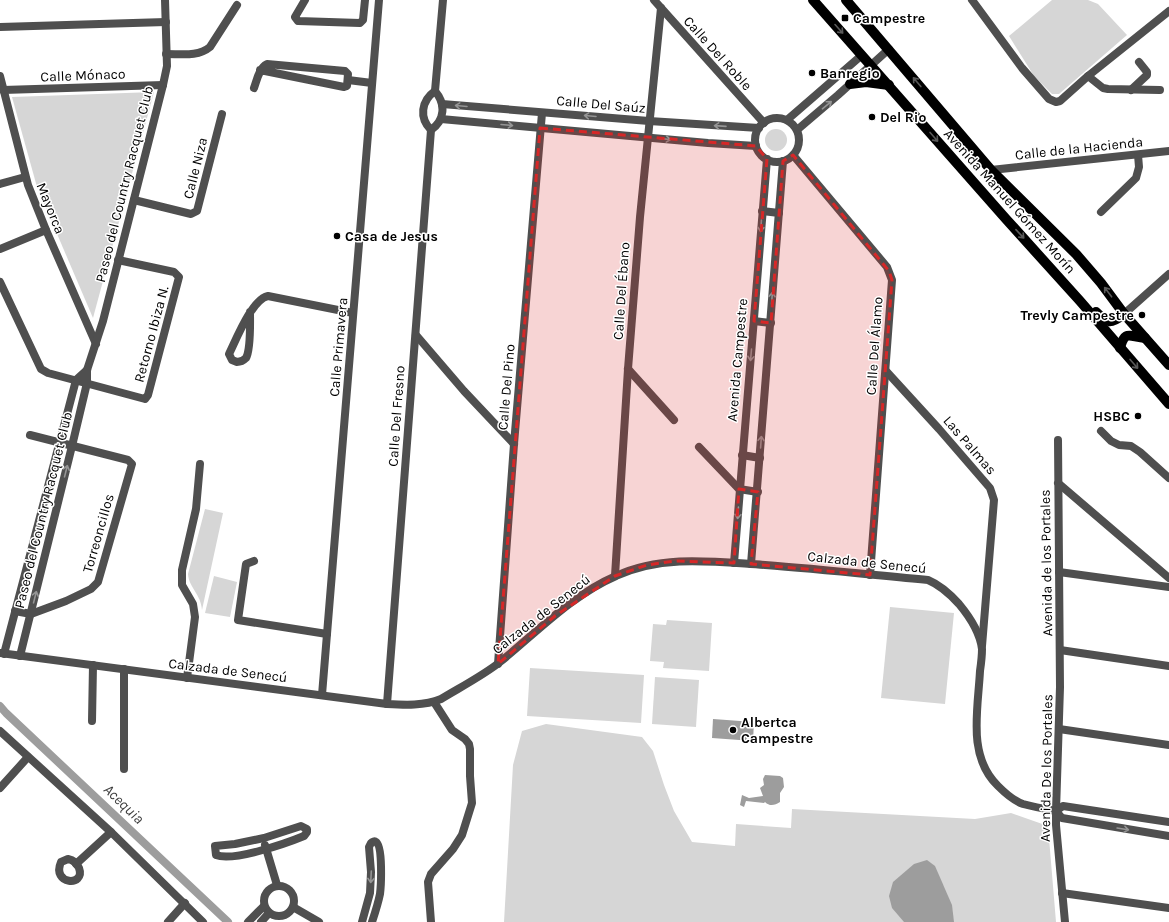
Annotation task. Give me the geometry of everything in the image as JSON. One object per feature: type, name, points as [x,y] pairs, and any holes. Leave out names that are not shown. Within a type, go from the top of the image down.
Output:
[{"type":"main road","name":"Avenida Manuel Gómez Morín","points":[[813,0],[1080,301],[1169,404]]},
{"type":"main road","name":"Avenida Manuel Gómez Morín","points":[[846,0],[992,170],[1076,254],[1101,283],[1124,314],[1169,365]]},
{"type":"main road","points":[[850,84],[866,82],[889,85]]},
{"type":"main road","points":[[1080,301],[1094,310],[1104,320],[1109,322],[1115,321],[1124,314]]},
{"type":"main road","points":[[1120,348],[1122,339],[1127,336],[1133,335],[1145,338]]},
{"type":"street","name":"Paseo del Country Racquet Club","points":[[2,653],[15,611],[76,380],[86,370],[96,344],[163,85],[167,66],[165,0]]},
{"type":"street","points":[[305,0],[295,17],[298,20],[360,23],[363,20],[365,1],[379,2]]},
{"type":"street","name":"Calle Del Fresno","points":[[387,704],[431,130],[427,126],[423,113],[426,100],[434,91],[443,0]]},
{"type":"street","name":"Calle Del Roble","points":[[654,0],[761,125]]},
{"type":"street","points":[[972,0],[1022,68],[1050,100],[1056,102],[1060,101],[1088,76],[1169,10]]},
{"type":"street","name":"Calle Primavera","points":[[322,695],[379,2]]},
{"type":"street","points":[[166,54],[194,54],[205,51],[210,46],[237,4]]},
{"type":"street","name":"Calle Del Ébano","points":[[615,576],[628,369],[640,217],[661,8]]},
{"type":"street","points":[[0,27],[166,22]]},
{"type":"street","points":[[797,130],[889,50]]},
{"type":"street","points":[[787,120],[862,55]]},
{"type":"street","points":[[1131,90],[1147,75],[1147,72],[1139,62]]},
{"type":"street","points":[[254,88],[260,70],[267,64],[345,71],[348,74],[348,80],[347,86],[344,87],[260,70]]},
{"type":"street","name":"Mayorca","points":[[0,76],[25,177],[46,230],[96,344]]},
{"type":"street","points":[[1088,76],[1105,89],[1160,90]]},
{"type":"street","points":[[348,80],[372,83]]},
{"type":"street","name":"Calle Mónaco","points":[[3,90],[163,85]]},
{"type":"street","points":[[431,130],[441,119],[442,114],[441,100],[434,91]]},
{"type":"street","name":"Calle Del Saúz","points":[[442,104],[649,121],[761,125]]},
{"type":"street","name":"Calle Del Pino","points":[[498,664],[514,444],[542,112]]},
{"type":"street","name":"Calle Niza","points":[[134,200],[191,214],[195,213],[197,211],[222,114]]},
{"type":"street","points":[[775,118],[787,120],[797,130],[799,143],[797,149],[793,155],[783,161],[772,161],[767,159],[758,151],[756,146],[756,134],[761,125],[775,118]]},
{"type":"street","points":[[441,119],[647,138],[756,146]]},
{"type":"street","name":"Calle de la Hacienda","points":[[992,170],[1169,151]]},
{"type":"street","name":"Calle Del Álamo","points":[[793,155],[887,267],[892,280],[870,575]]},
{"type":"street","points":[[1101,212],[1136,178],[1139,167],[1138,155]]},
{"type":"street","name":"Avenida Campestre","points":[[734,563],[767,159]]},
{"type":"street","points":[[751,564],[758,492],[783,161]]},
{"type":"street","points":[[0,184],[25,177]]},
{"type":"street","points":[[762,211],[779,213]]},
{"type":"street","points":[[0,249],[46,230]]},
{"type":"street","name":"Retorno Ibiza N.","points":[[87,383],[142,399],[147,398],[179,277],[174,272],[118,260]]},
{"type":"street","points":[[1124,314],[1168,277]]},
{"type":"street","points":[[0,282],[41,369],[87,383]]},
{"type":"street","points":[[250,312],[247,356],[244,360],[237,362],[232,360],[229,354],[250,312],[260,299],[268,296],[353,313]]},
{"type":"street","points":[[754,321],[771,322]]},
{"type":"street","points":[[416,335],[464,391],[514,444]]},
{"type":"street","points":[[628,369],[674,420]]},
{"type":"street","name":"Paseo del Country Racquet Club","points":[[20,656],[87,383],[86,370]]},
{"type":"street","name":"Las Palmas","points":[[886,370],[990,488],[993,495],[994,508],[982,649]]},
{"type":"street","points":[[1101,431],[1111,442],[1119,445],[1131,446],[1140,452],[1169,478]]},
{"type":"street","points":[[30,435],[72,446]]},
{"type":"street","name":"Avenida de los Portales","points":[[1058,440],[1060,687]]},
{"type":"street","name":"Torreoncillos","points":[[31,614],[85,592],[91,589],[98,582],[132,464],[128,460],[72,446]]},
{"type":"street","points":[[699,447],[739,489],[758,492]]},
{"type":"street","points":[[742,455],[760,458]]},
{"type":"street","points":[[187,678],[195,617],[193,604],[184,589],[181,579],[196,509],[200,464]]},
{"type":"street","points":[[1058,483],[1169,578]]},
{"type":"street","points":[[254,561],[246,564],[238,620],[327,634]]},
{"type":"street","name":"Calzada de Senecú","points":[[2,653],[387,704],[415,705],[434,702],[441,699],[498,664],[555,616],[590,590],[615,576],[647,565],[675,561],[734,563],[810,568],[928,580],[937,584],[952,597],[967,614],[975,628],[982,649],[977,747],[981,760],[991,780],[1004,793],[1022,804],[1056,811]]},
{"type":"street","points":[[1059,572],[1169,586]]},
{"type":"street","points":[[15,611],[31,614]]},
{"type":"street","points":[[1060,650],[1169,666]]},
{"type":"street","points":[[92,721],[93,665]]},
{"type":"street","points":[[124,669],[124,769]]},
{"type":"street","name":"Avenida De los Portales","points":[[1060,687],[1056,825],[1065,922]]},
{"type":"street","points":[[431,922],[428,882],[431,874],[453,849],[462,835],[472,803],[469,744],[465,739],[452,730],[434,702]]},
{"type":"street","points":[[1059,729],[1169,746]]},
{"type":"street","points":[[0,731],[111,832],[203,922]]},
{"type":"street","points":[[0,788],[28,757]]},
{"type":"street","points":[[1169,822],[1063,806],[1056,811],[1062,818],[1169,836]]},
{"type":"street","points":[[302,826],[307,829],[304,836],[266,850],[226,856],[219,856],[215,853],[215,846],[235,844],[264,838],[302,826]]},
{"type":"street","points":[[76,864],[111,832]]},
{"type":"street","points":[[264,838],[266,850],[277,885]]},
{"type":"street","points":[[362,922],[370,893],[371,872],[369,847],[370,843],[374,841],[377,842],[379,846],[382,869],[380,894],[372,922]]},
{"type":"street","points":[[277,885],[284,886],[291,891],[294,899],[293,908],[282,916],[273,915],[267,910],[263,902],[265,893],[271,887],[277,885]]},
{"type":"street","points":[[1062,892],[1169,908]]},
{"type":"street","points":[[370,893],[380,894]]},
{"type":"street","points":[[168,922],[185,903]]},
{"type":"street","points":[[293,908],[319,922]]},
{"type":"street","points":[[248,922],[267,910]]},
{"type":"street","points":[[261,922],[267,910]]},
{"type":"highlighted area","points":[[540,128],[756,146],[767,159],[754,321],[771,323],[783,161],[793,155],[889,271],[892,280],[870,575],[751,564],[758,492],[739,489],[734,563],[675,561],[647,565],[615,576],[555,616],[498,664]]},
{"type":"shaded area","points":[[1052,0],[1088,0],[1098,4],[1127,35],[1059,94],[1052,94],[1034,76],[1009,36]]},
{"type":"shaded area","points":[[154,92],[93,318],[37,187],[12,97]]},
{"type":"shaded area","points":[[772,129],[780,129],[787,136],[787,144],[780,151],[772,151],[765,144],[765,136]]},
{"type":"shaded area","points":[[205,509],[223,513],[202,610],[200,600],[190,583],[188,574]]},
{"type":"shaded area","points":[[214,576],[237,582],[230,617],[205,613]]},
{"type":"shaded area","points":[[890,607],[954,613],[945,704],[881,698]]},
{"type":"shaded area","points":[[667,620],[712,623],[709,671],[663,668],[664,662],[650,661],[653,624],[666,625]]},
{"type":"shaded area","points":[[530,668],[644,675],[641,723],[527,716]]},
{"type":"shaded area","points":[[655,677],[699,680],[696,727],[652,724]]},
{"type":"shaded area","name":"Albertca Campestre","points":[[713,719],[754,722],[753,741],[712,738]]},
{"type":"shaded area","points":[[546,724],[642,737],[653,751],[674,811],[692,842],[735,846],[736,824],[791,828],[792,809],[975,819],[1011,813],[1048,826],[1056,922],[504,922],[513,765],[522,731]]},
{"type":"shaded area","points":[[765,775],[780,776],[783,778],[784,787],[780,793],[780,802],[771,805],[765,802],[746,801],[744,807],[740,805],[742,795],[749,798],[763,796],[760,788],[764,785],[763,779]]},
{"type":"shaded area","points":[[927,860],[935,866],[952,905],[954,922],[904,922],[892,908],[889,896],[893,882],[914,864]]},
{"type":"waterway","name":"Acequia","points":[[0,706],[228,922]]},
{"type":"place","name":"Campestre","points":[[845,18]]},
{"type":"place","name":"Banregio","points":[[812,73]]},
{"type":"place","name":"Del Rio","points":[[872,117]]},
{"type":"place","name":"Casa de Jesus","points":[[337,236]]},
{"type":"place","name":"Trevly Campestre","points":[[1142,315]]},
{"type":"place","name":"HSBC","points":[[1138,416]]},
{"type":"place","name":"Albertca Campestre","points":[[733,730]]}]
